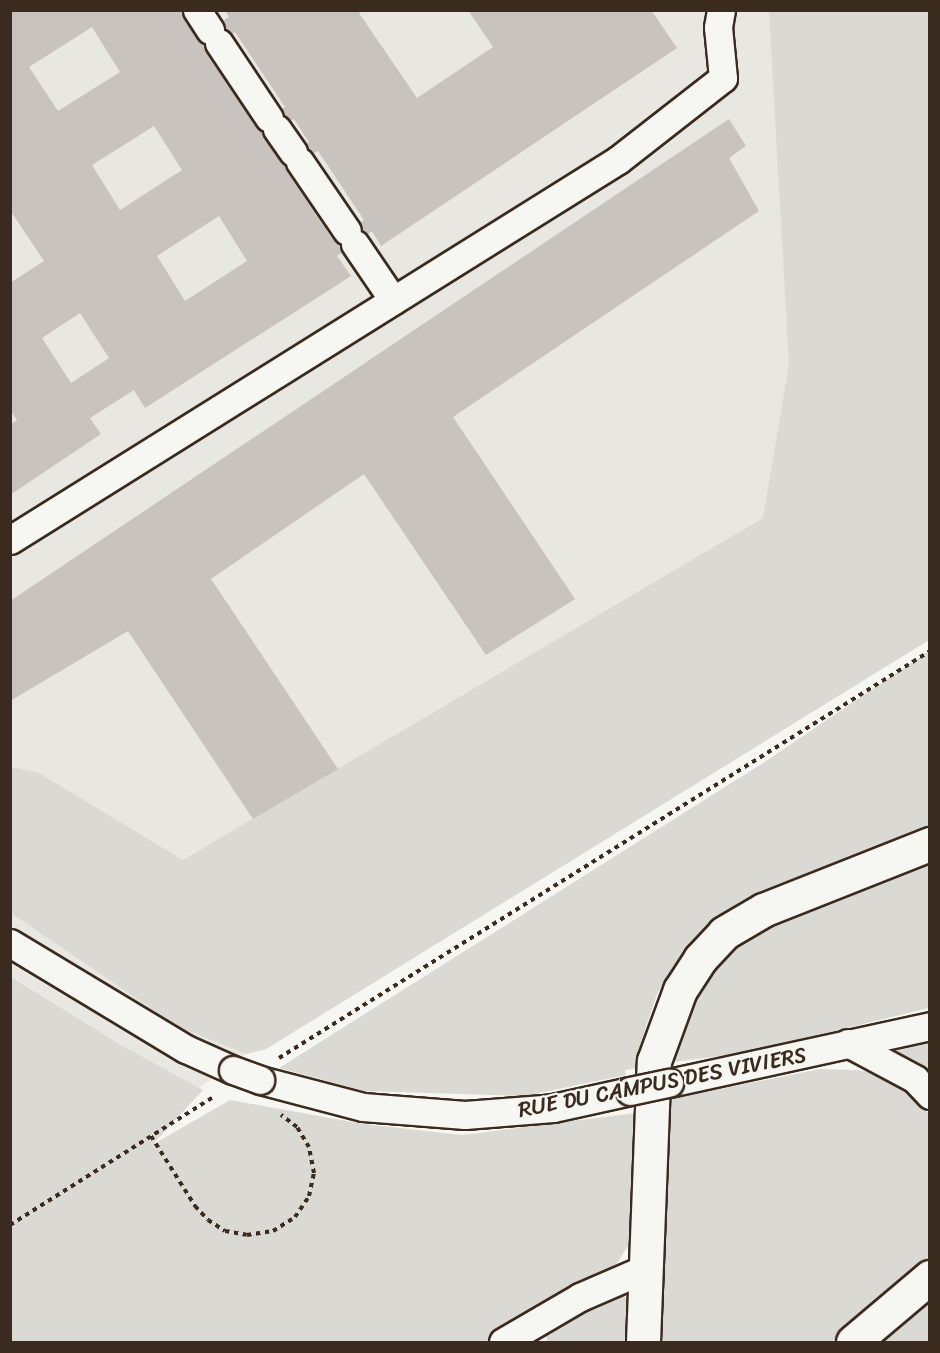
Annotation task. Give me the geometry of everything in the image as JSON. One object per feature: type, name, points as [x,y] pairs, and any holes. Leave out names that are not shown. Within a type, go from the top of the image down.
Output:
[{"type":"highway","points":[[643,1342],[654,1061],[680,990],[700,959],[724,933],[763,910],[930,844]]},
{"type":"highway","points":[[853,1342],[930,1277]]},
{"type":"street","points":[[10,540],[618,160],[723,78],[718,27],[721,10]]},
{"type":"street","points":[[208,28],[393,300]]},
{"type":"street","name":"RUE DU CAMPUS DES VIVIERS","points":[[10,943],[186,1048],[232,1070],[260,1080],[363,1107],[465,1115],[553,1108],[930,1026]]},
{"type":"street","points":[[848,1044],[915,1079],[930,1095]]},
{"type":"street","points":[[503,1342],[531,1336],[580,1297],[647,1268]]},
{"type":"path","points":[[277,1059],[930,651]]},
{"type":"path","points":[[10,1225],[213,1097]]},
{"type":"path","points":[[151,1136],[195,1206],[208,1220],[225,1231],[248,1235],[273,1231],[295,1217],[304,1203],[314,1173],[309,1148],[297,1127],[278,1112]]},
{"type":"shaded area","points":[[10,11],[929,11],[929,640],[266,1049],[246,1054],[199,1088],[121,1045],[11,976]]},
{"type":"shaded area","points":[[769,11],[929,11],[929,640],[266,1049],[246,1054],[177,1026],[11,913],[11,767],[39,773],[183,860],[763,518],[789,364]]},
{"type":"shaded area","points":[[929,651],[929,832],[721,919],[685,949],[657,994],[639,1048],[639,1068],[625,1070],[626,1075],[524,1096],[365,1091],[279,1068],[763,763]]},
{"type":"shaded area","points":[[929,855],[929,1008],[743,1053],[666,1063],[677,1010],[747,929]]},
{"type":"shaded area","points":[[10,976],[121,1045],[203,1090],[152,1145],[230,1100],[363,1124],[462,1135],[636,1113],[633,1238],[616,1265],[595,1283],[484,1342],[11,1342]]},
{"type":"shaded area","points":[[929,1040],[929,1080],[895,1058],[895,1051]]},
{"type":"shaded area","points":[[820,1069],[858,1070],[889,1077],[930,1115],[929,1255],[916,1271],[831,1342],[659,1342],[662,1101]]},
{"type":"shaded area","points":[[620,1292],[634,1307],[632,1342],[547,1342],[546,1330],[554,1321]]},
{"type":"shaded area","points":[[929,1299],[929,1342],[880,1342],[909,1318]]},
{"type":"building","points":[[10,10],[181,10],[199,36],[229,17],[225,10],[363,10],[359,13],[417,98],[493,47],[468,10],[651,10],[677,48],[381,246],[372,231],[337,256],[351,276],[145,408],[134,390],[90,418],[101,434],[10,495],[10,425],[17,420],[10,410],[10,283],[44,261],[10,210]],"holes":[[[92,27],[120,72],[58,111],[29,67]],[[235,32],[285,107],[258,125],[208,50]],[[294,119],[309,142],[283,159],[266,135]],[[154,126],[182,170],[120,210],[92,165]],[[318,151],[364,220],[333,240],[286,170]],[[219,216],[247,261],[185,301],[157,256]],[[80,313],[109,358],[71,383],[42,338]]]},
{"type":"building","points":[[729,119],[746,146],[729,158],[759,211],[453,417],[575,599],[486,655],[364,474],[211,579],[338,769],[253,819],[128,631],[10,701],[10,601]]}]
